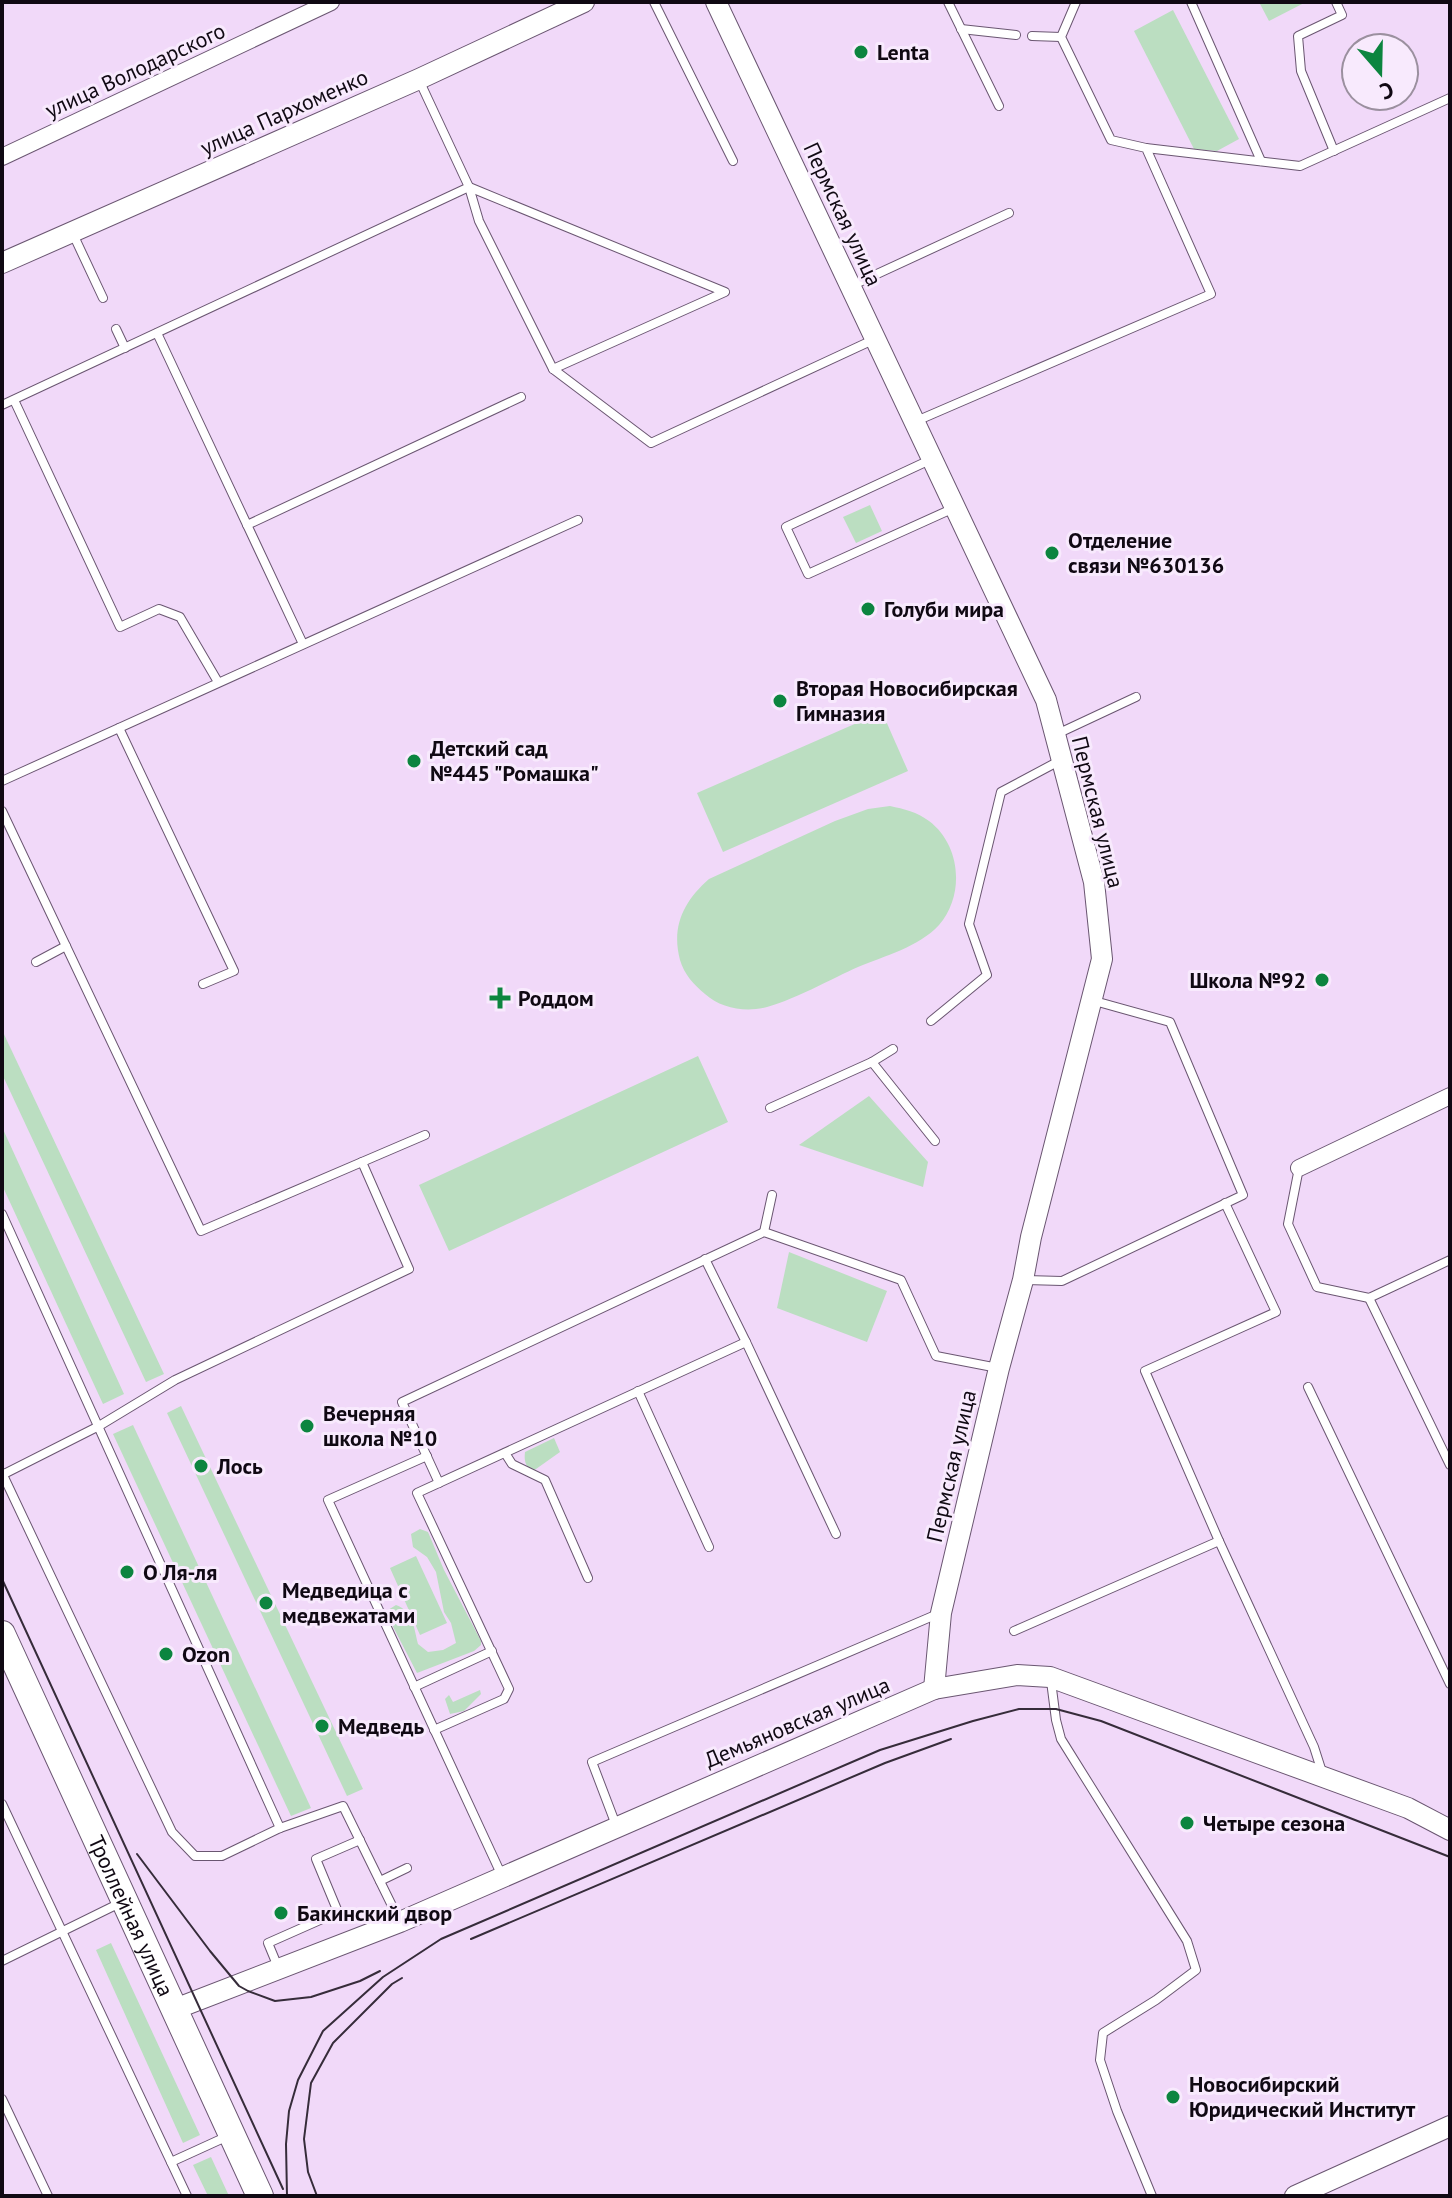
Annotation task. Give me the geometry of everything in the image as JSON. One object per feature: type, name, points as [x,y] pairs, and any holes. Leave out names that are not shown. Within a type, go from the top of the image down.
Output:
[{"type":"main road","name":"Троллейная улица","points":[[2,1634],[260,2196]]},
{"type":"street","name":"улица Володарского","points":[[2,157],[331,2]]},
{"type":"street","name":"улица Пархоменко","points":[[2,263],[419,79],[584,2]]},
{"type":"street","name":"Пермская улица","points":[[716,2],[1046,700],[1094,882],[1102,959],[1031,1237],[941,1613],[934,1689]]},
{"type":"street","points":[[1299,1168],[1450,1096]]},
{"type":"street","name":"Демьяновская улица","points":[[175,2009],[400,1922],[934,1689],[1017,1675],[1050,1677],[1408,1808],[1450,1830]]},
{"type":"street","points":[[1295,2196],[1450,2126]]},
{"type":"lane","points":[[654,2],[733,161]]},
{"type":"lane","points":[[948,2],[999,106]]},
{"type":"lane","points":[[1076,2],[1061,37],[1111,140],[1146,148],[1300,166],[1450,98]]},
{"type":"lane","points":[[1191,2],[1261,161]]},
{"type":"lane","points":[[1334,151],[1301,71],[1298,36],[1342,15],[1336,2]]},
{"type":"lane","points":[[961,29],[1016,35]]},
{"type":"lane","points":[[1032,36],[1061,37]]},
{"type":"lane","points":[[419,79],[469,187],[479,221],[553,369],[651,443],[875,339]]},
{"type":"lane","points":[[914,422],[1211,294],[1146,148]]},
{"type":"lane","points":[[2,405],[469,187],[725,292],[553,369]]},
{"type":"lane","points":[[850,287],[1009,213]]},
{"type":"lane","points":[[72,232],[103,298]]},
{"type":"lane","points":[[116,329],[125,348]]},
{"type":"lane","points":[[157,333],[303,644]]},
{"type":"lane","points":[[247,525],[521,397]]},
{"type":"lane","points":[[14,400],[120,627],[159,609],[180,617],[218,682]]},
{"type":"lane","points":[[932,459],[786,527],[808,574],[955,507]]},
{"type":"lane","points":[[2,781],[578,520]]},
{"type":"lane","points":[[1055,735],[1136,697]]},
{"type":"lane","points":[[119,728],[234,971],[203,984]]},
{"type":"lane","points":[[931,1021],[987,975],[969,924],[1001,792],[1061,759]]},
{"type":"lane","points":[[2,811],[201,1231],[425,1135]]},
{"type":"lane","points":[[36,962],[66,946]]},
{"type":"lane","points":[[1023,1280],[1062,1281],[1243,1195],[1170,1022],[1090,1000]]},
{"type":"lane","points":[[770,1108],[872,1062],[893,1049]]},
{"type":"lane","points":[[872,1062],[935,1141]]},
{"type":"lane","points":[[362,1162],[409,1269],[175,1380],[99,1426],[2,1475],[172,1832],[195,1856],[222,1856],[280,1828],[343,1806],[400,1922]]},
{"type":"lane","points":[[1299,1168],[1288,1224],[1317,1287],[1369,1298],[1450,1260]]},
{"type":"lane","points":[[764,1232],[772,1195]]},
{"type":"lane","points":[[1225,1203],[1276,1312],[1145,1371],[1314,1747],[1324,1777]]},
{"type":"lane","points":[[2,1214],[280,1828]]},
{"type":"lane","points":[[439,1483],[402,1402],[764,1232],[901,1280],[936,1356],[999,1368]]},
{"type":"lane","points":[[705,1259],[836,1534]]},
{"type":"lane","points":[[1369,1298],[1450,1465]]},
{"type":"lane","points":[[434,1730],[504,1699],[509,1689],[417,1493],[746,1342]]},
{"type":"lane","points":[[1308,1387],[1450,1684]]},
{"type":"lane","points":[[638,1391],[709,1547]]},
{"type":"lane","points":[[505,1453],[512,1464],[545,1480],[588,1578]]},
{"type":"lane","points":[[427,1456],[328,1500],[502,1877]]},
{"type":"lane","points":[[1014,1631],[1219,1541]]},
{"type":"lane","points":[[617,1827],[592,1762],[941,1613]]},
{"type":"lane","points":[[414,1687],[492,1651]]},
{"type":"lane","points":[[1050,1677],[1061,1739],[1187,1941],[1196,1970],[1156,2000],[1103,2033],[1100,2060],[1152,2196]]},
{"type":"lane","points":[[2,1804],[187,2196]]},
{"type":"lane","points":[[279,1970],[268,1943],[338,1912],[316,1859],[360,1840]]},
{"type":"lane","points":[[380,1881],[407,1868]]},
{"type":"lane","points":[[2,1961],[125,1901]]},
{"type":"lane","points":[[2,2099],[48,2196]]},
{"type":"lane","points":[[171,2162],[232,2135]]},
{"type":"green space","points":[[1259,2],[1306,2],[1269,21]]},
{"type":"green space","points":[[1173,10],[1239,139],[1217,151],[1194,149],[1134,31]]},
{"type":"green space","points":[[870,505],[882,531],[856,543],[843,517]]},
{"type":"green space","points":[[882,712],[908,771],[723,852],[697,793]]},
{"type":"green space","points":[[890,806],[915,813],[929,821],[948,843],[953,857],[956,885],[953,899],[947,913],[931,933],[901,950],[767,1007],[729,1007],[710,998],[693,983],[680,960],[677,936],[686,905],[709,879],[835,821],[868,809]]},
{"type":"green space","points":[[2,1030],[164,1374],[146,1382],[2,1074]]},
{"type":"green space","points":[[698,1056],[728,1122],[449,1251],[419,1185]]},
{"type":"green space","points":[[869,1096],[928,1162],[923,1187],[799,1145]]},
{"type":"green space","points":[[2,1127],[124,1394],[103,1404],[2,1185]]},
{"type":"green space","points":[[789,1252],[887,1291],[867,1342],[777,1308]]},
{"type":"green space","points":[[181,1406],[363,1789],[347,1796],[167,1413]]},
{"type":"green space","points":[[133,1425],[311,1808],[291,1816],[113,1434]]},
{"type":"green space","points":[[554,1438],[560,1452],[532,1471],[526,1463],[525,1452]]},
{"type":"green space","points":[[420,1529],[428,1532],[481,1645],[474,1651],[417,1673],[389,1619],[388,1610],[396,1605],[406,1611],[418,1644],[428,1652],[443,1650],[456,1643],[451,1623],[444,1612],[436,1572],[427,1557],[413,1547],[411,1534]]},
{"type":"green space","points":[[416,1556],[447,1623],[420,1635],[390,1568]]},
{"type":"green space","points":[[480,1690],[481,1694],[464,1711],[450,1714],[445,1699],[449,1695],[453,1702]]},
{"type":"green space","points":[[111,1943],[200,2135],[183,2143],[96,1950]]},
{"type":"green space","points":[[211,2157],[229,2196],[208,2196],[193,2165]]},
{"type":"tram line","points":[[2,1579],[283,2189]]},
{"type":"tram line","points":[[287,2196],[289,2111],[298,2080],[323,2031],[383,1977],[441,1939],[880,1750],[973,1721],[1019,1709],[1056,1709],[1101,1721],[1450,1857]]},
{"type":"tram line","points":[[471,1939],[885,1763],[951,1739]]},
{"type":"tram line","points":[[137,1854],[210,1951],[239,1986],[248,1991],[275,2001],[311,1997],[380,1971]]},
{"type":"tram line","points":[[317,2196],[308,2172],[304,2139],[311,2083],[333,2043],[392,1984],[402,1978]]},
{"type":"place","name":"Lenta","points":[[861,52]]},
{"type":"place","name":"Отделение связи №630136","points":[[1052,553]]},
{"type":"place","name":"Голуби мира","points":[[868,609]]},
{"type":"place","name":"Вторая Новосибирская Гимназия","points":[[780,701]]},
{"type":"place","name":"Детский сад №445 \"Ромашка\"","points":[[414,761]]},
{"type":"place","name":"Школа №92","points":[[1322,980]]},
{"type":"place","name":"Роддом","points":[[500,998]]},
{"type":"place","name":"Вечерняя школа №10","points":[[307,1426]]},
{"type":"place","name":"Лось","points":[[201,1466]]},
{"type":"place","name":"О Ля-ля","points":[[127,1572]]},
{"type":"place","name":"Медведица с медвежатами","points":[[266,1603]]},
{"type":"place","name":"Ozon","points":[[166,1654]]},
{"type":"place","name":"Медведь","points":[[322,1726]]},
{"type":"place","name":"Четыре сезона","points":[[1187,1823]]},
{"type":"place","name":"Бакинский двор","points":[[281,1913]]},
{"type":"place","name":"Новосибирский Юридический Институт","points":[[1173,2097]]}]
